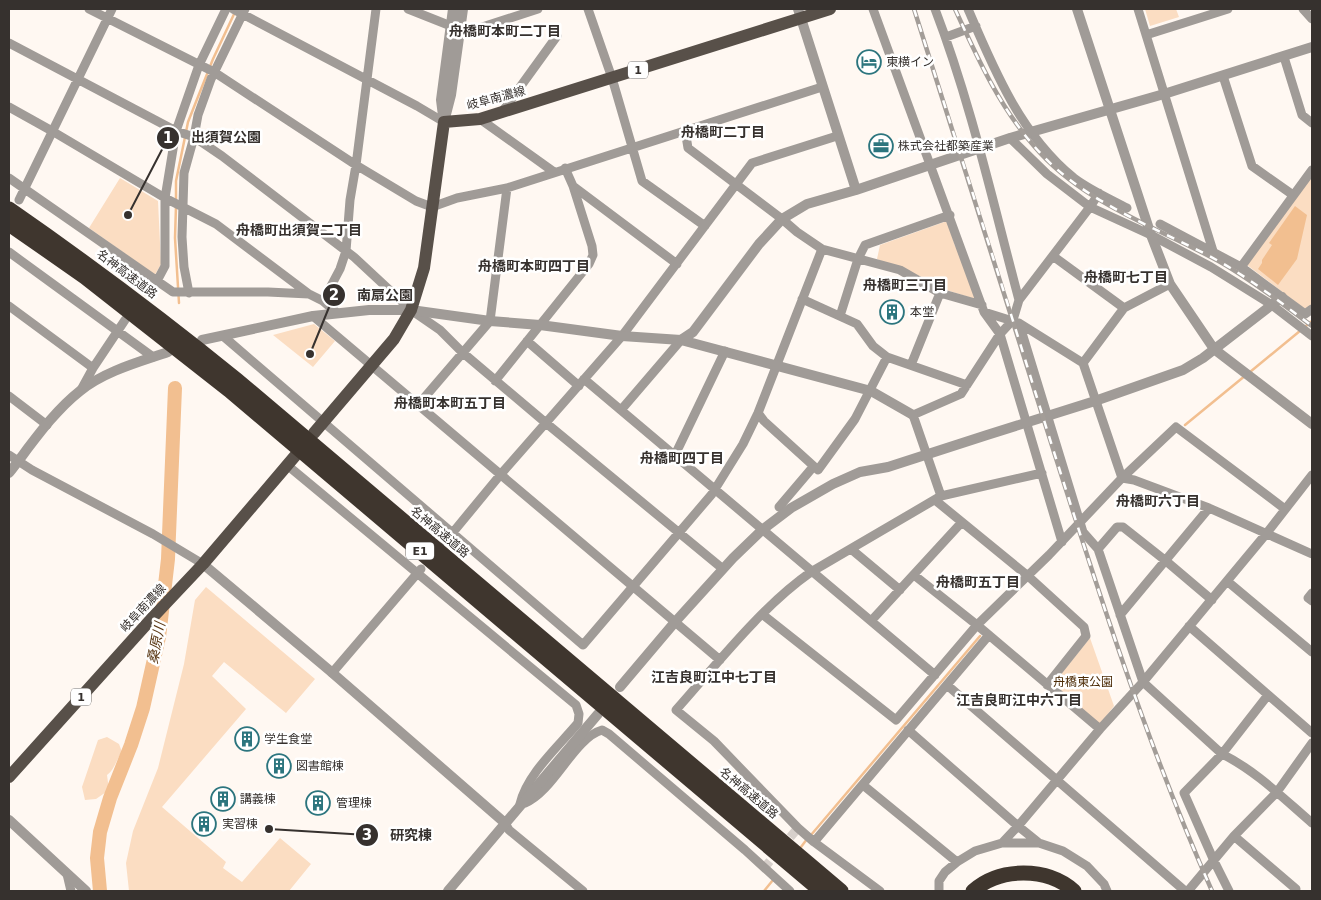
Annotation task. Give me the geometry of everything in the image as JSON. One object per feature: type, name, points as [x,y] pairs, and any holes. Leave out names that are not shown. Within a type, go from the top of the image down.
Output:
[{"type":"highway","name":"名神高速道路","points":[[14,204],[237,380],[841,891]]},
{"type":"highway","name":"E1","points":[[9,224],[85,277],[229,390],[820,891]]},
{"type":"highway","points":[[787,845],[848,891]]},
{"type":"highway","points":[[788,863],[811,891]]},
{"type":"highway","points":[[973,891],[979,886],[1004,875],[1024,873],[1042,874],[1055,879],[1074,891]]},
{"type":"highway","points":[[991,891],[1021,881],[1051,887],[1058,891]]},
{"type":"main road","name":"岐阜南濃線","points":[[444,122],[480,119],[612,78],[800,14],[830,9]]},
{"type":"main road","points":[[314,433],[394,339],[411,310],[424,268],[444,122]]},
{"type":"main road","name":"岐阜南濃線","points":[[9,777],[203,564],[291,460]]},
{"type":"street","points":[[89,9],[207,69],[356,165],[416,201],[432,208],[458,198],[507,188],[822,87]]},
{"type":"street","points":[[14,204],[25,188],[112,9]]},
{"type":"street","points":[[157,281],[165,266],[185,134],[226,9]]},
{"type":"street","points":[[322,301],[340,269],[346,251],[350,200],[376,9]]},
{"type":"street","points":[[408,9],[456,28],[476,29],[538,9]]},
{"type":"street","points":[[453,9],[456,28]]},
{"type":"street","points":[[444,122],[441,100],[456,28],[463,9]]},
{"type":"street","points":[[588,9],[612,78],[642,181],[705,226]]},
{"type":"street","points":[[874,9],[983,309],[1000,334],[1062,542]]},
{"type":"street","points":[[935,9],[946,37],[979,148],[1019,300],[1016,321],[1080,522],[1084,532],[1098,549],[1143,682],[1222,754],[1234,760],[1277,792],[1312,823]]},
{"type":"street","points":[[968,9],[993,66],[1012,102],[1041,145],[1075,178],[1127,208]]},
{"type":"street","points":[[1077,9],[1151,235],[1170,284],[1214,349],[1312,424]]},
{"type":"street","points":[[1138,9],[1213,251]]},
{"type":"street","points":[[1146,35],[1228,9]]},
{"type":"street","points":[[1304,9],[1312,19]]},
{"type":"street","points":[[188,293],[182,237],[174,202],[184,173],[185,134],[198,114],[207,69],[240,11],[444,122]]},
{"type":"street","points":[[800,14],[837,136],[856,190]]},
{"type":"street","points":[[946,37],[976,26]]},
{"type":"street","points":[[502,112],[557,36]]},
{"type":"street","points":[[9,43],[185,134],[273,194],[346,251],[411,310],[440,330],[495,380],[723,569]]},
{"type":"street","points":[[621,410],[681,340],[693,332],[760,244],[782,219],[807,204],[856,190],[1010,138],[1164,94],[1312,47]]},
{"type":"street","points":[[1284,57],[1302,115],[1312,123]]},
{"type":"street","points":[[1223,76],[1252,166],[1293,195]]},
{"type":"street","points":[[9,107],[174,202],[216,224],[336,313]]},
{"type":"street","points":[[480,119],[554,172]]},
{"type":"street","points":[[685,130],[688,148],[822,249],[900,270],[940,293],[1016,321],[1083,363],[1122,478]]},
{"type":"street","points":[[445,542],[451,532],[622,336],[752,163],[837,136]]},
{"type":"street","points":[[1010,138],[1047,174],[1090,207],[1151,235],[1211,267],[1272,305],[1312,336]]},
{"type":"street","points":[[495,380],[589,264],[593,255],[592,246],[573,186],[565,168]]},
{"type":"street","points":[[1241,267],[1312,170]]},
{"type":"street","points":[[9,178],[173,292],[309,294]]},
{"type":"street","points":[[573,186],[677,264]]},
{"type":"street","points":[[418,405],[490,321],[507,188]]},
{"type":"street","points":[[1019,300],[1099,193]]},
{"type":"street","points":[[840,316],[858,259],[865,245],[950,216]]},
{"type":"street","points":[[1160,224],[1241,267],[1305,314],[1312,308]]},
{"type":"street","points":[[223,336],[583,645],[679,534],[715,489],[743,444],[758,413],[822,249]]},
{"type":"street","points":[[9,252],[154,357]]},
{"type":"street","points":[[1053,256],[1124,308]]},
{"type":"street","points":[[1083,363],[1124,308],[1170,284]]},
{"type":"street","points":[[911,365],[940,293]]},
{"type":"street","points":[[620,687],[674,622],[723,569],[762,530],[791,508],[833,484],[860,472],[888,467],[1095,401],[1183,370],[1203,358],[1282,296]]},
{"type":"street","points":[[802,299],[857,324],[873,346],[887,357],[967,385]]},
{"type":"street","points":[[9,306],[93,368]]},
{"type":"street","points":[[202,340],[313,316],[369,310],[411,310],[622,336],[681,340],[871,391],[913,415],[928,453],[938,498],[962,522],[1028,576],[1084,627],[1086,636],[1047,685]]},
{"type":"street","points":[[313,316],[501,474],[632,588],[720,660]]},
{"type":"street","points":[[81,390],[93,368],[125,320]]},
{"type":"street","points":[[913,415],[961,394],[1000,334],[1016,321]]},
{"type":"street","points":[[527,342],[621,410],[811,572],[937,674],[1187,891],[1234,836],[1277,792],[1312,743]]},
{"type":"street","points":[[675,455],[725,351]]},
{"type":"street","points":[[9,473],[57,412],[81,390],[106,375],[168,352]]},
{"type":"street","points":[[758,413],[764,422],[818,470],[855,419],[887,357]]},
{"type":"street","points":[[9,396],[47,425]]},
{"type":"street","points":[[762,614],[896,720],[978,625],[1062,542],[1122,478],[1176,427],[1286,509]]},
{"type":"street","points":[[9,455],[18,462],[153,534],[203,564],[505,822],[509,830],[583,891]]},
{"type":"street","points":[[291,460],[576,706],[579,714],[578,723],[529,781],[523,792],[520,804]]},
{"type":"street","points":[[779,507],[813,467]]},
{"type":"street","points":[[880,891],[811,839],[714,741],[676,710],[762,614],[791,586],[811,572],[938,498],[1042,473]]},
{"type":"street","points":[[1002,843],[1100,728],[1143,682],[1286,509],[1309,486],[1312,475]]},
{"type":"street","points":[[1122,478],[1134,480],[1209,508],[1312,554]]},
{"type":"street","points":[[1120,615],[1209,508]]},
{"type":"street","points":[[871,622],[962,522]]},
{"type":"street","points":[[1098,549],[1117,527],[1123,527],[1212,600]]},
{"type":"street","points":[[851,549],[900,590]]},
{"type":"street","points":[[332,673],[419,571]]},
{"type":"street","points":[[914,574],[978,625],[1100,728]]},
{"type":"street","points":[[1227,582],[1312,652]]},
{"type":"street","points":[[1312,593],[1308,598],[1312,601]]},
{"type":"street","points":[[1189,626],[1312,733]]},
{"type":"street","points":[[811,839],[863,785],[989,635]]},
{"type":"street","points":[[1229,891],[1184,793],[1222,754],[1268,695]]},
{"type":"street","points":[[448,891],[598,714]]},
{"type":"street","points":[[520,804],[530,801],[541,792],[590,736],[602,730],[609,734],[790,891]]},
{"type":"street","points":[[908,730],[1039,843]]},
{"type":"street","points":[[863,785],[957,862]]},
{"type":"street","points":[[9,820],[85,890]]},
{"type":"street","points":[[1234,836],[1296,889],[1294,891]]},
{"type":"street","points":[[939,891],[939,881],[945,872],[957,862],[975,851],[1002,843],[1039,843],[1063,851],[1087,866],[1104,884],[1107,891]]},
{"type":"street","points":[[67,874],[71,891]]},
{"type":"green space","points":[[1145,9],[1176,9],[1179,17],[1150,26]]},
{"type":"green space","points":[[1312,176],[1312,304],[1305,309],[1247,265]]},
{"type":"green space","points":[[120,178],[158,201],[161,264],[155,275],[89,228]]},
{"type":"green space","points":[[947,221],[975,299],[940,288],[877,259],[880,245]]},
{"type":"green space","points":[[314,324],[335,341],[313,367],[273,335]]},
{"type":"green space","points":[[206,587],[315,679],[286,713],[224,662],[212,676],[246,709],[162,807],[226,862],[223,868],[242,882],[280,838],[311,864],[289,891],[129,891],[126,863],[133,831],[158,768],[184,664],[195,600]]},
{"type":"green space","name":"舟橋東公園","points":[[1090,638],[1114,706],[1100,724],[1052,685]]},
{"type":"green space","points":[[107,737],[119,744],[122,752],[107,775],[109,790],[96,799],[85,800],[82,787],[98,740]]},
{"type":"shaded area","points":[[1295,206],[1307,215],[1297,259],[1278,285],[1258,269],[1272,245],[1269,243]]},
{"type":"waterway","points":[[186,132],[188,122],[213,59],[235,12]]},
{"type":"waterway","points":[[176,201],[176,181],[185,137]]},
{"type":"waterway","points":[[176,206],[175,238],[179,303]]},
{"type":"waterway","points":[[1250,372],[1312,321]]},
{"type":"waterway","points":[[1185,425],[1246,375]]},
{"type":"waterway","name":"桑原川","points":[[100,891],[97,858],[100,832],[110,798],[143,708],[159,637],[168,559],[175,388]]},
{"type":"waterway","points":[[811,835],[980,636]]},
{"type":"waterway","points":[[801,847],[807,839]]},
{"type":"waterway","points":[[764,891],[773,880]]},
{"type":"tunnel","points":[[136,306],[157,281]]},
{"type":"tunnel","points":[[764,868],[798,828]]},
{"type":"railway","points":[[914,9],[1104,607],[1165,778],[1212,891]]},
{"type":"railway","points":[[955,9],[980,63],[999,98],[1021,131],[1054,166],[1075,184],[1122,213],[1234,270],[1312,326]]},
{"type":"place","name":"東横イン","points":[[869,62]]},
{"type":"place","name":"株式会社都築産業","points":[[881,146]]},
{"type":"place","name":"出須賀公園","points":[[128,215]]},
{"type":"place","name":"本堂","points":[[892,312]]},
{"type":"place","name":"南扇公園","points":[[310,354]]},
{"type":"place","name":"学生食堂","points":[[247,739]]},
{"type":"place","name":"図書館棟","points":[[279,766]]},
{"type":"place","name":"講義棟","points":[[223,799]]},
{"type":"place","name":"管理棟","points":[[318,803]]},
{"type":"place","name":"実習棟","points":[[204,824]]},
{"type":"place","name":"研究棟","points":[[269,829]]},
{"type":"district","name":"舟橋町本町二丁目","points":[[505,31]]},
{"type":"district","name":"舟橋町二丁目","points":[[723,132]]},
{"type":"district","name":"舟橋町出須賀二丁目","points":[[299,230]]},
{"type":"district","name":"舟橋町本町四丁目","points":[[534,266]]},
{"type":"district","name":"舟橋町七丁目","points":[[1126,277]]},
{"type":"district","name":"舟橋町三丁目","points":[[905,285]]},
{"type":"district","name":"舟橋町本町五丁目","points":[[450,403]]},
{"type":"district","name":"舟橋町四丁目","points":[[682,458]]},
{"type":"district","name":"舟橋町六丁目","points":[[1158,501]]},
{"type":"district","name":"舟橋町五丁目","points":[[978,582]]},
{"type":"district","name":"江吉良町江中七丁目","points":[[714,677]]},
{"type":"district","name":"江吉良町江中六丁目","points":[[1019,700]]}]
